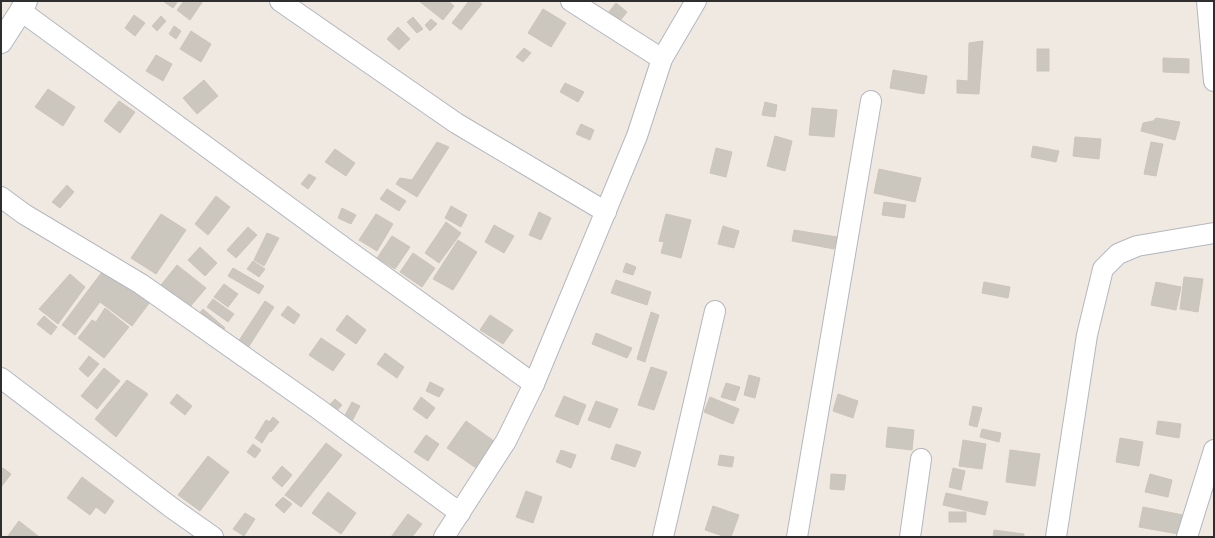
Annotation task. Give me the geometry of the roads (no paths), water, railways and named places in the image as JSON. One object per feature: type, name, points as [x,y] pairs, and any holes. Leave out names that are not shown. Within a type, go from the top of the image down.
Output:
[{"type":"street","points":[[280,1],[456,123],[606,212]]},
{"type":"street","points":[[571,1],[662,60]]},
{"type":"street","points":[[444,537],[506,441],[534,384],[637,136],[662,60],[696,1]]},
{"type":"street","points":[[1207,1],[1214,81]]},
{"type":"street","points":[[2,37],[23,6],[346,249],[534,384]]},
{"type":"street","points":[[797,537],[871,101]]},
{"type":"street","points":[[1,197],[24,214],[69,242],[141,284],[317,408],[460,513]]},
{"type":"street","points":[[1056,537],[1087,335],[1103,269],[1118,254],[1137,246],[1214,233]]},
{"type":"street","points":[[663,537],[715,311]]},
{"type":"street","points":[[1,378],[213,537]]},
{"type":"street","points":[[1187,537],[1214,450]]},
{"type":"street","points":[[910,537],[921,459]]}]
